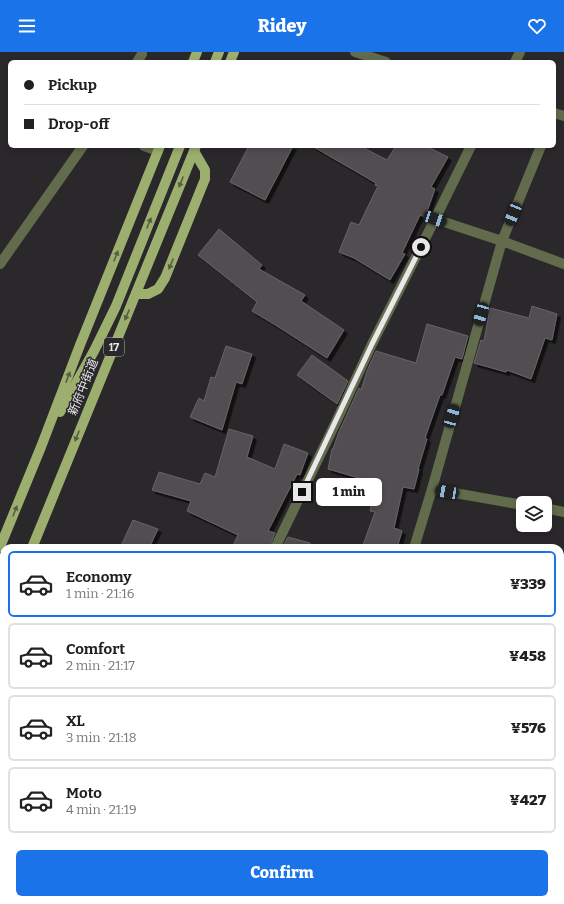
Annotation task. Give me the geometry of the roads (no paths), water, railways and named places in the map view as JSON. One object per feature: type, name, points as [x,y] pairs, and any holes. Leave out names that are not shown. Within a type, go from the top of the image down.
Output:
[{"type":"main road","name":"新府中街道","points":[[41,447],[94,351],[116,306],[179,148]]},
{"type":"main road","name":"新府中街道","points":[[34,544],[195,148]]},
{"type":"main road","points":[[136,294],[148,294],[158,290],[165,278],[205,179],[205,170],[195,148]]},
{"type":"main road","name":"新府中街道","points":[[1,544],[159,149]]},
{"type":"street","points":[[355,52],[380,60]]},
{"type":"street","points":[[0,264],[81,148]]},
{"type":"street","points":[[277,544],[372,344],[470,148]]},
{"type":"street","points":[[415,544],[502,241],[540,148]]},
{"type":"street","points":[[435,219],[502,241],[564,264]]},
{"type":"street","points":[[432,489],[516,504]]},
{"type":"street","points":[[552,509],[564,512]]}]
